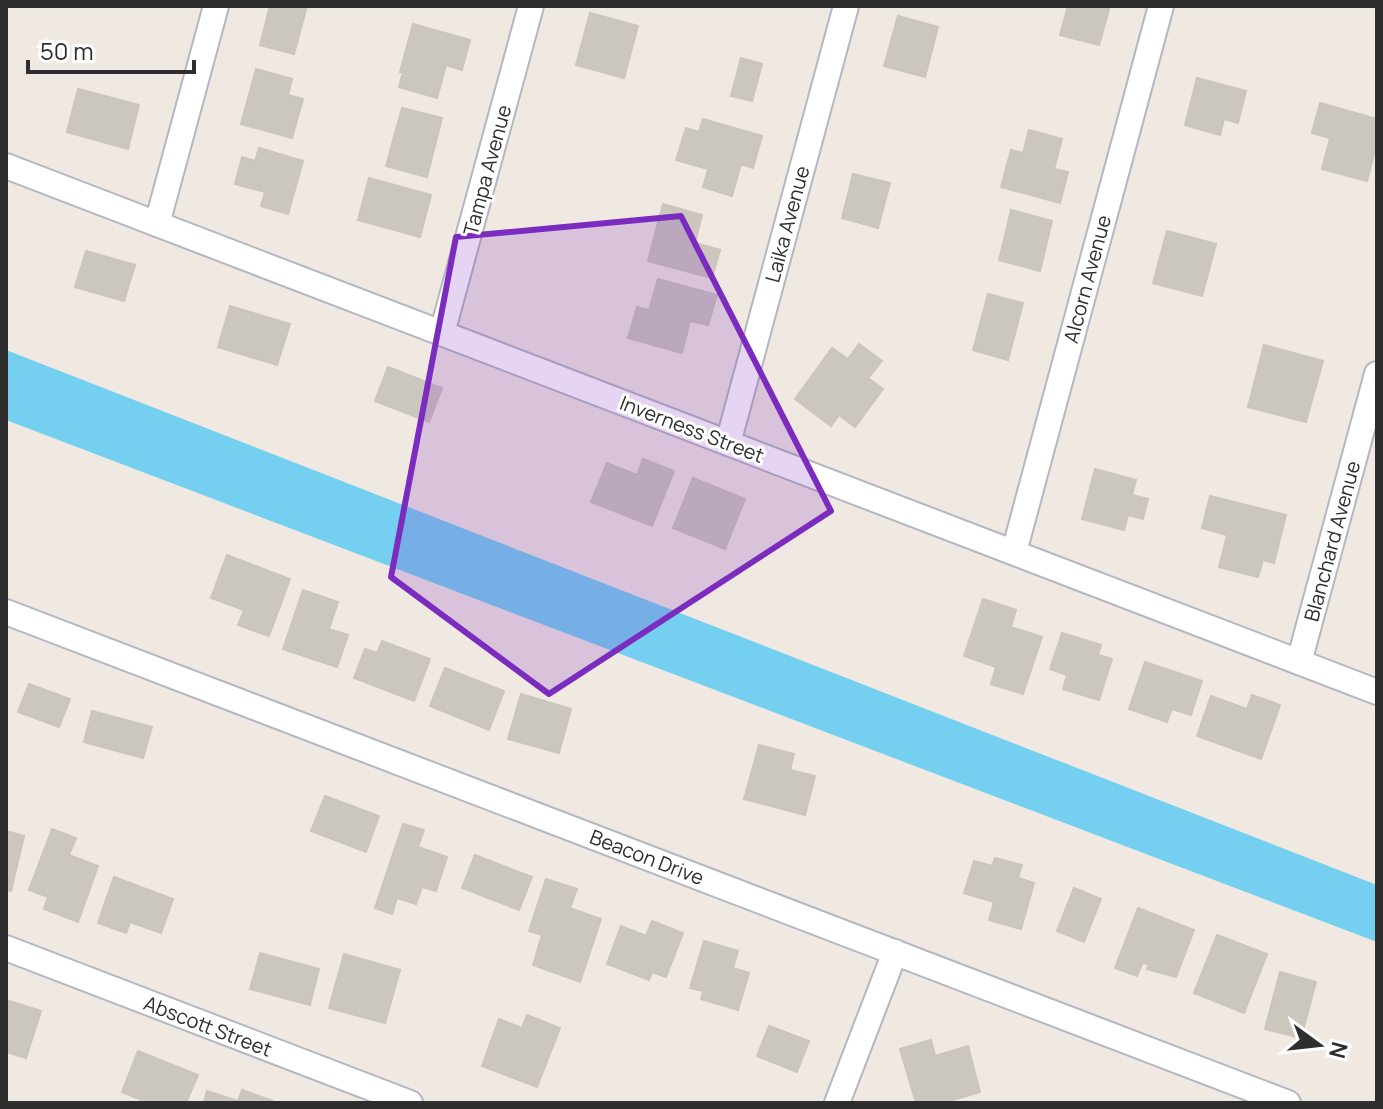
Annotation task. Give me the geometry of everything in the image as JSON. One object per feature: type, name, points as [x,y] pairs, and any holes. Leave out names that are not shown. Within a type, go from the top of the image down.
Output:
[{"type":"street","points":[[157,224],[216,6]]},
{"type":"street","name":"Tampa Avenue","points":[[442,333],[531,6]]},
{"type":"street","name":"Laika Avenue","points":[[728,443],[846,6]]},
{"type":"street","name":"Alcorn Avenue","points":[[1014,552],[1161,6]]},
{"type":"street","name":"Inverness Street","points":[[6,166],[1377,692]]},
{"type":"street","name":"Blanchard Avenue","points":[[1299,662],[1377,374]]},
{"type":"street","name":"Beacon Drive","points":[[6,612],[1288,1103]]},
{"type":"street","name":"Abscott Street","points":[[6,948],[410,1103]]},
{"type":"street","points":[[837,1103],[895,952]]},
{"type":"highlighted area","points":[[681,216],[831,511],[549,694],[391,577],[456,237]]},
{"type":"water","points":[[6,350],[1377,885],[1377,942],[6,420]]},
{"type":"building","points":[[270,6],[307,6],[294,54],[260,45]]},
{"type":"building","points":[[1068,6],[1110,6],[1099,45],[1060,35]]},
{"type":"building","points":[[590,13],[638,26],[624,78],[576,65]]},
{"type":"building","points":[[898,16],[938,27],[925,77],[884,66]]},
{"type":"building","points":[[413,24],[470,40],[462,70],[446,65],[437,98],[399,87]]},
{"type":"building","points":[[741,58],[762,64],[752,101],[731,96]]},
{"type":"building","points":[[256,69],[292,79],[288,95],[303,99],[292,138],[241,124]]},
{"type":"building","points":[[1197,78],[1246,91],[1238,123],[1224,119],[1220,135],[1185,125]]},
{"type":"building","points":[[78,89],[139,105],[128,149],[67,132]]},
{"type":"building","points":[[1320,103],[1377,119],[1377,142],[1367,181],[1322,169],[1330,138],[1312,133]]},
{"type":"building","points":[[402,108],[442,118],[427,177],[386,166]]},
{"type":"building","points":[[703,119],[762,136],[753,168],[741,164],[732,196],[703,187],[708,169],[676,160],[686,128],[699,132]]},
{"type":"building","points":[[1029,130],[1062,139],[1054,169],[1068,172],[1060,203],[1001,187],[1011,150],[1023,153]]},
{"type":"building","points":[[259,148],[303,161],[288,214],[261,206],[265,192],[235,184],[242,157],[255,161]]},
{"type":"building","points":[[853,174],[890,183],[878,228],[842,218]]},
{"type":"building","points":[[369,178],[431,195],[420,237],[358,220]]},
{"type":"building","points":[[663,204],[702,215],[695,243],[720,250],[712,278],[648,261]]},
{"type":"building","points":[[1011,210],[1052,221],[1040,271],[999,260]]},
{"type":"building","points":[[1167,231],[1216,244],[1202,296],[1153,283]]},
{"type":"building","points":[[86,251],[135,265],[124,301],[75,287]]},
{"type":"building","points":[[658,279],[717,295],[708,325],[690,321],[682,353],[628,338],[637,307],[649,310]]},
{"type":"building","points":[[988,294],[1023,303],[1008,360],[973,350]]},
{"type":"building","points":[[230,306],[290,324],[277,365],[218,347]]},
{"type":"building","points":[[859,344],[882,361],[868,378],[883,389],[855,427],[839,415],[831,426],[795,399],[832,348],[848,359]]},
{"type":"building","points":[[1264,345],[1323,361],[1306,422],[1248,407]]},
{"type":"building","points":[[388,367],[442,388],[429,422],[375,401]]},
{"type":"building","points":[[643,459],[674,471],[652,526],[591,502],[607,463],[637,475]]},
{"type":"building","points":[[1095,469],[1136,480],[1132,495],[1148,499],[1143,519],[1128,515],[1124,530],[1082,519]]},
{"type":"building","points":[[693,478],[745,499],[725,549],[673,528]]},
{"type":"building","points":[[1210,496],[1286,515],[1274,563],[1263,560],[1258,577],[1219,567],[1227,535],[1202,528]]},
{"type":"building","points":[[227,555],[290,579],[269,636],[238,625],[244,610],[211,598]]},
{"type":"building","points":[[303,590],[338,602],[329,629],[348,635],[337,667],[283,649]]},
{"type":"building","points":[[983,599],[1016,610],[1011,627],[1042,637],[1023,694],[991,684],[996,667],[964,656]]},
{"type":"building","points":[[1062,633],[1101,645],[1098,655],[1112,659],[1099,700],[1063,689],[1067,675],[1050,669]]},
{"type":"building","points":[[382,641],[430,659],[414,701],[354,678],[365,649],[377,653]]},
{"type":"building","points":[[1145,662],[1202,681],[1191,715],[1172,709],[1167,722],[1129,709]]},
{"type":"building","points":[[445,668],[504,691],[489,730],[430,706]]},
{"type":"building","points":[[29,684],[70,699],[59,727],[18,712]]},
{"type":"building","points":[[521,694],[571,709],[559,753],[508,739]]},
{"type":"building","points":[[1252,695],[1280,705],[1261,759],[1197,736],[1211,696],[1247,709]]},
{"type":"building","points":[[92,711],[152,727],[143,758],[84,742]]},
{"type":"building","points":[[759,745],[794,754],[790,770],[815,776],[805,815],[744,799]]},
{"type":"building","points":[[325,796],[379,816],[366,852],[311,831]]},
{"type":"building","points":[[403,824],[424,830],[418,847],[447,857],[436,891],[422,887],[416,904],[397,898],[392,914],[375,908]]},
{"type":"building","points":[[52,829],[76,838],[69,855],[98,866],[78,922],[44,909],[48,897],[29,890]]},
{"type":"building","points":[[6,831],[24,836],[11,891],[6,890]]},
{"type":"building","points":[[475,855],[532,877],[519,910],[462,888]]},
{"type":"building","points":[[995,858],[1022,865],[1018,878],[1034,883],[1021,929],[989,920],[994,902],[964,893],[974,861],[992,866]]},
{"type":"building","points":[[114,877],[173,899],[161,933],[130,922],[126,933],[98,923]]},
{"type":"building","points":[[546,879],[577,889],[570,908],[601,919],[580,982],[533,965],[542,935],[529,931]]},
{"type":"building","points":[[1074,888],[1101,899],[1084,942],[1057,931]]},
{"type":"building","points":[[1138,908],[1194,930],[1176,977],[1147,969],[1149,965],[1143,962],[1137,976],[1115,968]]},
{"type":"building","points":[[652,921],[683,933],[666,977],[652,972],[649,980],[607,964],[621,926],[646,936]]},
{"type":"building","points":[[1217,935],[1267,954],[1244,1013],[1194,993]]},
{"type":"building","points":[[704,941],[738,951],[733,968],[749,973],[738,1010],[701,999],[703,991],[690,988]]},
{"type":"building","points":[[260,953],[319,969],[310,1005],[250,989]]},
{"type":"building","points":[[344,954],[400,970],[385,1023],[329,1008]]},
{"type":"building","points":[[1280,972],[1316,982],[1301,1038],[1265,1029]]},
{"type":"building","points":[[6,1000],[41,1011],[26,1058],[6,1052]]},
{"type":"building","points":[[527,1015],[560,1028],[537,1087],[482,1066],[499,1019],[522,1028]]},
{"type":"building","points":[[769,1026],[809,1041],[797,1072],[757,1056]]},
{"type":"building","points":[[931,1040],[935,1056],[968,1046],[980,1092],[942,1103],[916,1103],[900,1049]]},
{"type":"building","points":[[138,1051],[198,1075],[186,1103],[149,1103],[122,1092]]},
{"type":"building","points":[[242,1090],[273,1101],[204,1103],[207,1091],[238,1101]]}]
